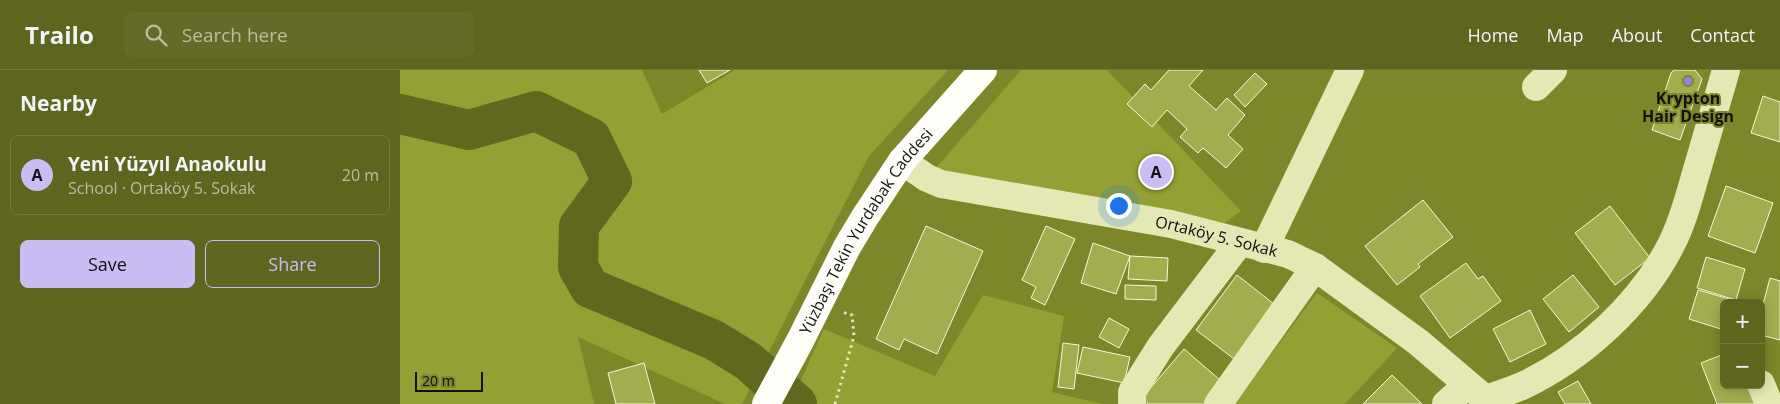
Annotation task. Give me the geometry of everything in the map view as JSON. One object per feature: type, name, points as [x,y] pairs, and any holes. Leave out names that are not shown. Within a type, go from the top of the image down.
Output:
[{"type":"main road","name":"Yüzbaşı Tekin Yurdabak Caddesi","points":[[766,404],[847,247],[902,161],[982,70]]},
{"type":"street","points":[[1132,404],[1132,392],[1161,346],[1252,246],[1350,70]]},
{"type":"street","points":[[1446,404],[1521,387],[1541,376],[1604,332],[1654,274],[1672,244],[1685,210],[1726,70]]},
{"type":"street","name":"Ortaköy 5. Sokak","points":[[902,161],[927,178],[940,184],[1172,224],[1288,254],[1315,267],[1418,342],[1481,396]]},
{"type":"street","points":[[1218,404],[1315,267]]},
{"type":"street","points":[[1763,389],[1769,404]]},
{"type":"path","points":[[835,404],[854,336]]},
{"type":"green space","points":[[400,70],[642,70],[662,114],[735,70],[948,70],[869,156],[742,404],[725,404],[578,337],[594,404],[400,404]]},
{"type":"green space","points":[[1021,70],[1107,70],[1241,211],[1222,225],[935,169]]},
{"type":"green space","points":[[1317,293],[1397,348],[1345,404],[1234,404]]},
{"type":"green space","points":[[983,295],[1064,316],[1052,392],[1102,404],[790,404],[824,329],[935,376]]},
{"type":"building","points":[[699,70],[730,70],[707,83]]},
{"type":"building","points":[[1169,70],[1203,70],[1189,86],[1216,110],[1227,98],[1245,115],[1228,135],[1243,149],[1226,168],[1203,148],[1198,153],[1180,137],[1187,129],[1167,110],[1152,127],[1127,104],[1145,84],[1151,90]]},
{"type":"building","points":[[1674,70],[1695,70],[1702,79],[1680,140],[1652,130],[1671,73]]},
{"type":"building","points":[[1255,73],[1267,84],[1245,107],[1234,95]]},
{"type":"building","points":[[1763,96],[1780,102],[1780,142],[1751,133]]},
{"type":"building","points":[[1726,186],[1773,203],[1755,253],[1708,236]]},
{"type":"building","points":[[1423,200],[1453,237],[1418,264],[1420,267],[1397,285],[1365,246]]},
{"type":"building","points":[[1610,206],[1650,258],[1615,285],[1575,233]]},
{"type":"building","points":[[926,226],[983,251],[937,354],[904,339],[899,350],[876,339]]},
{"type":"building","points":[[1046,226],[1075,239],[1045,305],[1031,298],[1036,287],[1022,280]]},
{"type":"building","points":[[1093,243],[1130,256],[1116,294],[1081,283]]},
{"type":"building","points":[[1130,256],[1168,258],[1167,281],[1128,279]]},
{"type":"building","points":[[1706,257],[1745,269],[1736,299],[1697,288]]},
{"type":"building","points":[[1466,263],[1478,279],[1483,276],[1501,301],[1450,338],[1420,296]]},
{"type":"building","points":[[1237,275],[1279,308],[1238,362],[1196,330]]},
{"type":"building","points":[[1573,275],[1599,307],[1569,332],[1543,299]]},
{"type":"building","points":[[1770,278],[1780,281],[1780,340],[1765,336],[1764,299]]},
{"type":"building","points":[[1125,285],[1156,286],[1156,300],[1125,299]]},
{"type":"building","points":[[1698,290],[1729,299],[1720,299],[1720,329],[1689,319]]},
{"type":"building","points":[[1530,310],[1546,344],[1510,362],[1493,329]]},
{"type":"building","points":[[1109,318],[1129,329],[1119,348],[1099,337]]},
{"type":"building","points":[[1063,343],[1079,345],[1074,389],[1058,387]]},
{"type":"building","points":[[1083,347],[1130,357],[1124,383],[1077,373]]},
{"type":"building","points":[[1184,349],[1227,386],[1212,404],[1148,404],[1142,398]]},
{"type":"building","points":[[1720,356],[1720,389],[1749,389],[1755,404],[1717,404],[1701,363]]},
{"type":"building","points":[[644,363],[655,404],[616,404],[608,373]]},
{"type":"building","points":[[1392,375],[1422,404],[1363,404]]},
{"type":"building","points":[[1578,381],[1591,404],[1565,404],[1558,392]]},
{"type":"waterway","points":[[400,114],[469,130],[536,111],[591,138],[612,181],[579,226],[578,267],[590,288],[714,340],[748,361],[797,404]]},
{"type":"place","name":"Krypton Hair Design","points":[[1688,81]]},
{"type":"place","name":"Yeni Yüzyıl Anaokulu","points":[[1156,172]]}]
